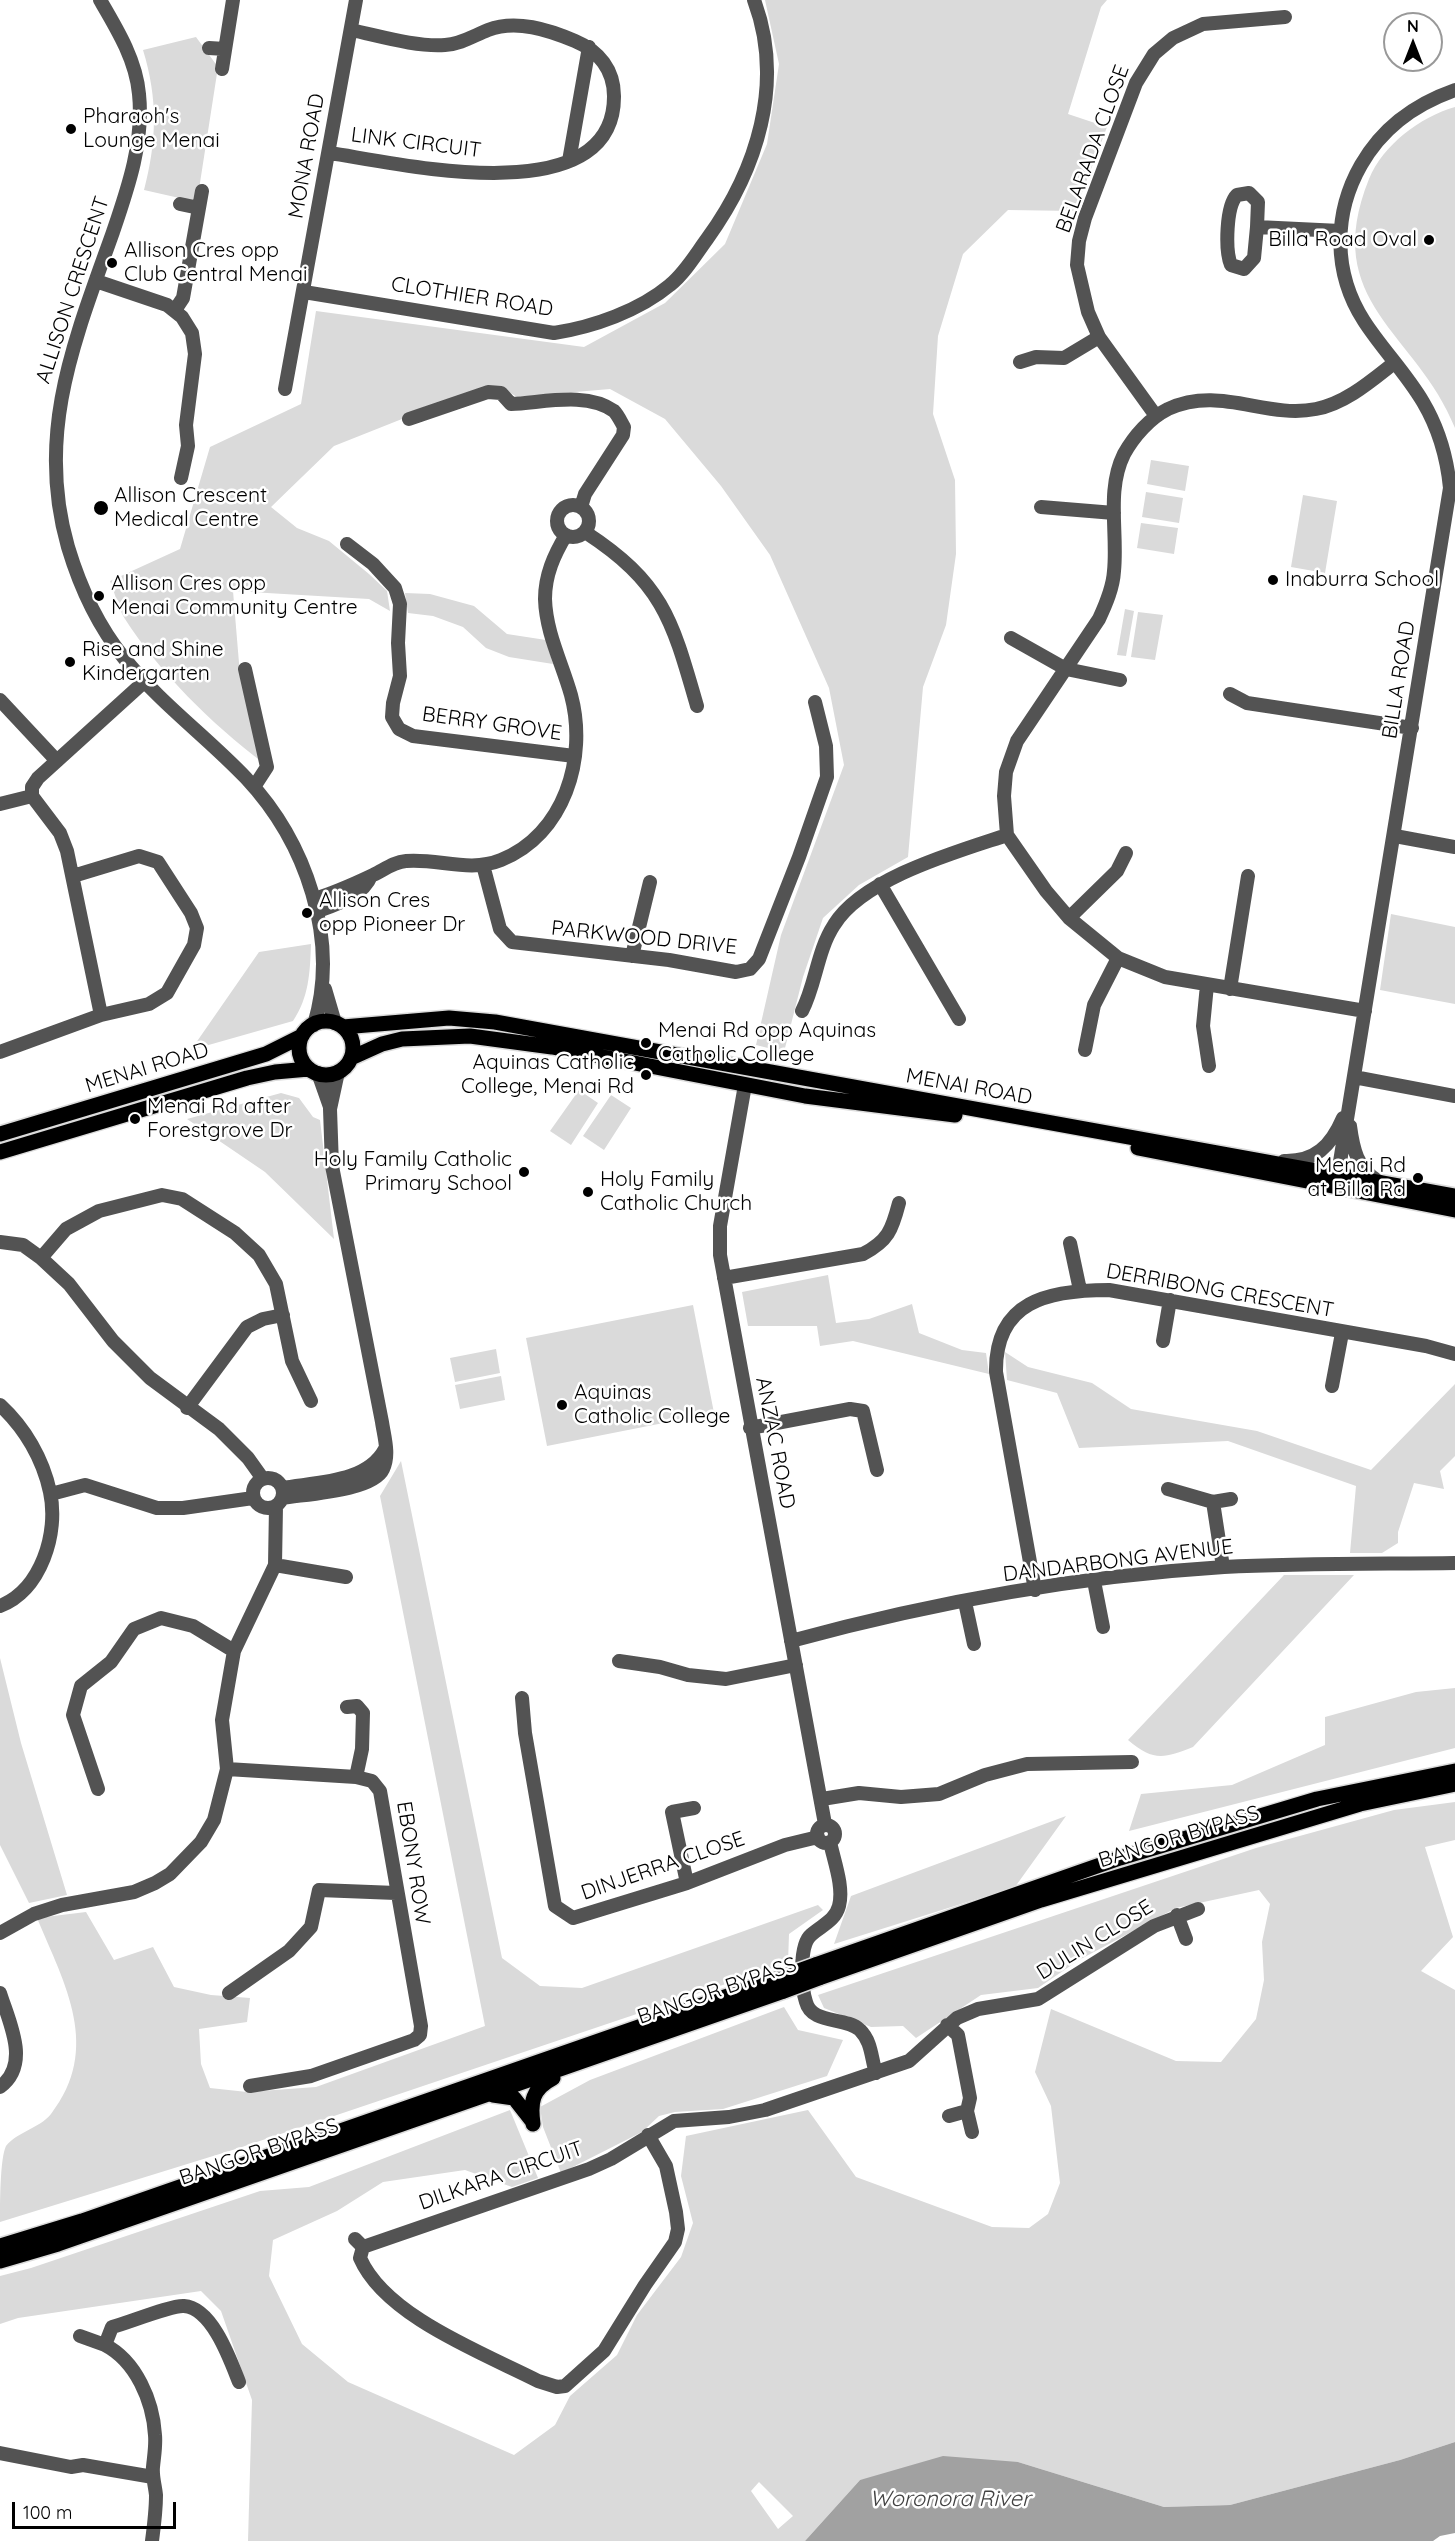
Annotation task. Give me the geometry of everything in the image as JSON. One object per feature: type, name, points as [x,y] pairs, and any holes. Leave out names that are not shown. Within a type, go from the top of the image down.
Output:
[{"type":"main road","name":"MENAI ROAD","points":[[339,1025],[448,1018],[495,1022],[1455,1196]]},
{"type":"main road","points":[[326,1022],[339,1025],[352,1041],[351,1058],[338,1072],[314,1071],[302,1059],[300,1050],[302,1036],[314,1025],[326,1022]]},
{"type":"main road","name":"MENAI ROAD","points":[[0,1134],[266,1054],[302,1036]]},
{"type":"main road","name":"MENAI ROAD","points":[[351,1058],[382,1044],[402,1039],[470,1036],[574,1051],[805,1096],[988,1121],[1455,1210]]},
{"type":"main road","name":"ANZAC ROAD","points":[[745,1085],[749,1068]]},
{"type":"main road","name":"MENAI ROAD","points":[[0,1152],[247,1078],[275,1072],[314,1071]]},
{"type":"main road","name":"MENAI ROAD","points":[[1294,1178],[1323,1180],[1338,1174]]},
{"type":"main road","name":"MENAI ROAD","points":[[1338,1174],[1351,1185],[1388,1197]]},
{"type":"main road","name":"BANGOR BYPASS","points":[[0,2261],[69,2240],[489,2095],[1120,1858],[1317,1799],[1455,1772]]},
{"type":"main road","name":"BANGOR BYPASS","points":[[817,1972],[1064,1893],[1359,1804],[1455,1784]]},
{"type":"main road","name":"BANGOR BYPASS","points":[[0,2246],[82,2222],[781,1985]]},
{"type":"main road","points":[[489,2095],[505,2095],[514,2098],[533,2124],[532,2097],[541,2085],[590,2058]]},
{"type":"street","name":"ALLISON CRESCENT","points":[[100,0],[132,63],[139,92],[141,122],[132,169],[74,345],[61,394],[55,441],[56,494],[69,550],[91,607],[118,651],[145,681],[254,786],[286,834],[316,905],[322,941],[323,984]]},
{"type":"street","points":[[222,69],[233,0]]},
{"type":"street","name":"MONA ROAD","points":[[285,389],[330,153],[356,0]]},
{"type":"street","name":"CLOTHIER ROAD","points":[[304,292],[554,333],[593,324],[644,302],[671,285],[690,263],[736,195],[759,137],[767,86],[764,38],[754,0]]},
{"type":"street","name":"BELARADA CLOSE","points":[[1156,416],[1099,337],[1081,291],[1077,265],[1079,241],[1085,218],[1141,74],[1164,45],[1189,29],[1216,21],[1285,17]]},
{"type":"street","name":"LINK CIRCUIT","points":[[330,153],[461,174],[495,174],[569,161],[587,152],[600,139],[613,108],[614,90],[608,70],[600,57],[589,47],[561,35],[517,25],[495,28],[457,43],[439,45],[351,30]]},
{"type":"street","points":[[569,161],[589,47]]},
{"type":"street","points":[[209,48],[225,49]]},
{"type":"street","name":"BILLA ROAD","points":[[1338,1174],[1453,488],[1443,446],[1431,418],[1413,386],[1363,318],[1346,283],[1340,231],[1341,215],[1350,184],[1371,147],[1407,113],[1432,98],[1455,90]]},
{"type":"street","points":[[175,310],[183,298],[202,191]]},
{"type":"street","points":[[1249,193],[1258,202],[1257,227],[1254,258],[1244,269],[1236,268],[1231,265],[1227,248],[1231,205],[1237,195],[1249,193]]},
{"type":"street","points":[[180,204],[199,208]]},
{"type":"street","points":[[1257,227],[1340,231]]},
{"type":"street","points":[[96,281],[158,301],[175,310],[192,333],[195,354],[186,424],[188,446],[181,478]]},
{"type":"street","points":[[1020,362],[1036,357],[1064,358],[1099,337]]},
{"type":"street","points":[[1365,1011],[1165,977],[1118,958],[1068,918],[1046,891],[1007,835],[1004,796],[1011,756],[1017,741],[1099,619],[1108,598],[1114,570],[1116,476],[1123,457],[1139,432],[1156,416],[1173,407],[1203,399],[1298,411],[1331,405],[1363,387],[1394,363]]},
{"type":"street","points":[[409,419],[488,392],[501,393],[511,404],[579,400],[601,405],[615,412],[624,427],[623,435],[585,495],[581,507]]},
{"type":"street","points":[[566,535],[558,523],[559,513],[567,506],[581,507]]},
{"type":"street","points":[[566,535],[576,536],[585,532],[589,519],[581,507]]},
{"type":"street","points":[[1041,507],[1114,513]]},
{"type":"street","points":[[585,532],[613,550],[651,587],[674,632],[697,706]]},
{"type":"street","points":[[316,905],[392,864],[405,861],[463,866],[483,865],[501,860],[524,848],[552,822],[566,796],[574,756],[575,715],[548,624],[545,598],[550,564],[566,535]]},
{"type":"street","name":"BERRY GROVE","points":[[346,544],[373,564],[395,588],[400,604],[398,643],[400,676],[392,717],[399,729],[413,736],[574,756]]},
{"type":"street","points":[[1011,638],[1066,669],[1120,680]]},
{"type":"street","points":[[245,669],[267,767],[254,786]]},
{"type":"street","points":[[101,1015],[73,876],[60,833],[32,796],[32,787],[38,778],[145,681]]},
{"type":"street","points":[[1230,694],[1247,703],[1412,728]]},
{"type":"street","points":[[0,700],[57,761]]},
{"type":"street","name":"PARKWOOD DRIVE","points":[[483,865],[500,929],[512,942],[632,956],[736,972],[750,969],[759,959],[799,857],[826,777],[826,746],[815,702]]},
{"type":"street","points":[[0,804],[32,796]]},
{"type":"street","points":[[802,1011],[812,992],[825,942],[835,923],[859,898],[880,884],[1007,835]]},
{"type":"street","points":[[1395,836],[1455,847]]},
{"type":"street","points":[[1068,918],[1117,871],[1126,853]]},
{"type":"street","points":[[0,1052],[101,1015],[149,1004],[167,993],[194,945],[197,928],[165,871],[149,858],[130,858],[73,876]]},
{"type":"street","points":[[1230,989],[1248,876]]},
{"type":"street","points":[[632,956],[650,882]]},
{"type":"street","points":[[880,884],[959,1018]]},
{"type":"street","points":[[1085,1050],[1094,1005],[1118,958]]},
{"type":"street","points":[[314,1025],[323,984]]},
{"type":"street","points":[[323,984],[339,1025]]},
{"type":"street","points":[[1207,985],[1203,1026],[1209,1066]]},
{"type":"street","points":[[314,1071],[330,1109]]},
{"type":"street","points":[[253,1498],[264,1508],[280,1498],[367,1471],[380,1459],[386,1447],[332,1166],[330,1109],[338,1072]]},
{"type":"street","points":[[1353,1077],[1455,1096]]},
{"type":"street","name":"ANZAC ROAD","points":[[745,1085],[720,1226],[724,1278],[750,1428],[822,1799],[825,1824],[818,1829],[824,1840]]},
{"type":"street","points":[[1252,1159],[1300,1161],[1319,1153],[1335,1135],[1350,1094]]},
{"type":"street","points":[[1350,1094],[1349,1122],[1358,1160],[1365,1171],[1378,1181]]},
{"type":"street","points":[[41,1258],[58,1236],[86,1217],[162,1195],[182,1199],[235,1233],[259,1255],[276,1284],[292,1361],[311,1401]]},
{"type":"street","points":[[724,1278],[863,1254],[880,1245],[892,1228],[899,1203]]},
{"type":"street","points":[[0,1242],[23,1245],[41,1258],[69,1284],[112,1341],[150,1378],[219,1430],[248,1458],[263,1479]]},
{"type":"street","points":[[1070,1243],[1080,1290]]},
{"type":"street","name":"DERRIBONG CRESCENT","points":[[1035,1590],[996,1372],[996,1352],[1005,1325],[1014,1314],[1032,1302],[1080,1290],[1109,1290],[1342,1333],[1426,1346],[1455,1354]]},
{"type":"street","points":[[1163,1341],[1170,1300]]},
{"type":"street","points":[[187,1408],[247,1327],[263,1318],[283,1315]]},
{"type":"street","points":[[1332,1386],[1342,1333]]},
{"type":"street","points":[[0,1405],[23,1431],[38,1456],[51,1494],[50,1531],[43,1562],[30,1585],[17,1597],[0,1606]]},
{"type":"street","points":[[750,1428],[850,1409],[863,1411],[877,1470]]},
{"type":"street","points":[[0,1933],[34,1914],[62,1905],[134,1892],[170,1874],[201,1842],[214,1820],[227,1769],[222,1720],[234,1651],[275,1565],[280,1498],[273,1479],[263,1479],[254,1486],[253,1498]]},
{"type":"street","points":[[51,1494],[85,1485],[157,1508],[183,1508],[253,1498]]},
{"type":"street","points":[[1168,1490],[1213,1502],[1231,1499]]},
{"type":"street","points":[[1213,1502],[1223,1567]]},
{"type":"street","name":"DANDARBONG AVENUE","points":[[791,1641],[873,1619],[1094,1581],[1223,1567],[1455,1563]]},
{"type":"street","points":[[275,1565],[346,1577]]},
{"type":"street","points":[[1094,1581],[1102,1627]]},
{"type":"street","points":[[964,1602],[974,1644]]},
{"type":"street","points":[[98,1789],[73,1715],[81,1686],[111,1662],[134,1629],[161,1618],[193,1626],[234,1651]]},
{"type":"street","points":[[619,1661],[726,1679],[796,1665]]},
{"type":"street","name":"DINJERRA CLOSE","points":[[522,1698],[525,1733],[555,1906],[573,1918],[687,1883],[784,1845],[824,1840]]},
{"type":"street","points":[[347,1707],[357,1706],[363,1713],[362,1749],[356,1778]]},
{"type":"street","points":[[822,1799],[859,1793],[901,1797],[939,1794],[985,1775],[1027,1764],[1132,1762]]},
{"type":"street","name":"EBONY ROW","points":[[227,1769],[356,1778],[372,1781],[380,1791],[421,2026],[420,2035],[414,2040],[359,2062],[311,2076],[250,2086]]},
{"type":"street","points":[[687,1883],[672,1812],[694,1808]]},
{"type":"street","points":[[824,1840],[840,1901],[833,1918],[806,1941],[803,1952],[805,2001],[819,2016],[848,2023],[861,2031],[869,2042],[876,2073]]},
{"type":"street","points":[[229,1993],[289,1951],[311,1927],[319,1890],[396,1893]]},
{"type":"street","name":"DULIN CLOSE","points":[[876,2073],[909,2061],[947,2025],[978,2009],[1038,1999],[1154,1926],[1177,1915],[1198,1909]]},
{"type":"street","name":"DULIN CLOSE","points":[[1177,1915],[1186,1939]]},
{"type":"street","points":[[0,1993],[17,2050],[14,2068],[0,2087]]},
{"type":"street","points":[[947,2025],[958,2035],[970,2098],[967,2111],[972,2132]]},
{"type":"street","name":"DILKARA CIRCUIT","points":[[648,2135],[666,2166],[676,2212],[678,2229],[675,2242],[604,2351],[565,2386],[557,2387],[538,2381],[402,2308],[372,2280],[363,2266],[359,2243],[589,2169],[611,2159],[648,2135],[674,2121],[756,2112],[876,2073]]},
{"type":"street","points":[[950,2116],[967,2111]]},
{"type":"street","points":[[105,2345],[112,2327],[183,2306],[200,2312],[213,2329],[226,2347],[238,2382]]},
{"type":"street","points":[[80,2336],[105,2345],[120,2354],[132,2368],[147,2400],[155,2435],[153,2477],[156,2491],[152,2541]]},
{"type":"street","points":[[0,2453],[71,2466],[83,2464],[153,2477]]},
{"type":"shaded area","points":[[765,0],[1107,0],[1101,7],[1068,114],[1107,127],[1075,211],[1008,210],[963,254],[938,336],[933,414],[955,480],[956,554],[946,625],[923,687],[908,857],[859,885],[823,918],[803,977],[784,1052],[756,1045],[781,935],[844,765],[829,688],[770,555],[721,486],[665,419],[610,389],[517,397],[504,389],[480,388],[334,446],[271,507],[297,528],[329,541],[369,574],[387,591],[390,611],[369,599],[233,591],[240,675],[262,762],[206,714],[153,658],[123,615],[110,581],[180,549],[210,447],[301,404],[316,311],[584,347],[665,303],[725,244],[767,144],[779,64]]},
{"type":"shaded area","points":[[196,37],[218,67],[197,202],[144,190],[151,154],[154,120],[151,86],[143,50]]},
{"type":"shaded area","points":[[1455,107],[1455,428],[1438,395],[1379,314],[1364,287],[1356,257],[1357,221],[1369,179],[1375,167],[1393,144],[1416,125]]},
{"type":"shaded area","points":[[1151,460],[1189,466],[1185,491],[1147,484]]},
{"type":"shaded area","points":[[1146,492],[1183,498],[1179,523],[1142,517]]},
{"type":"shaded area","points":[[1303,495],[1337,501],[1325,573],[1291,567]]},
{"type":"shaded area","points":[[1141,523],[1178,528],[1174,554],[1137,548]]},
{"type":"shaded area","points":[[405,593],[430,594],[474,606],[507,634],[546,640],[553,664],[509,657],[486,648],[463,627],[433,616],[408,613]]},
{"type":"shaded area","points":[[1125,609],[1134,611],[1126,656],[1117,655]]},
{"type":"shaded area","points":[[1138,612],[1163,615],[1155,660],[1131,657]]},
{"type":"shaded area","points":[[1391,914],[1455,927],[1455,1004],[1380,990]]},
{"type":"shaded area","points":[[311,944],[305,994],[293,1021],[191,1050],[259,952]]},
{"type":"shaded area","points":[[579,1090],[598,1103],[571,1145],[550,1131]]},
{"type":"shaded area","points":[[281,1093],[299,1098],[313,1117],[320,1120],[334,1239],[265,1172],[187,1119]]},
{"type":"shaded area","points":[[611,1095],[631,1108],[604,1150],[583,1136]]},
{"type":"shaded area","points":[[828,1275],[836,1323],[869,1319],[912,1304],[919,1333],[962,1350],[986,1353],[989,1374],[853,1341],[820,1346],[817,1326],[748,1326],[742,1292]]},
{"type":"shaded area","points":[[693,1305],[714,1413],[547,1446],[526,1338]]},
{"type":"shaded area","points":[[496,1349],[500,1373],[455,1382],[450,1358]]},
{"type":"shaded area","points":[[1005,1352],[1028,1367],[1092,1383],[1131,1409],[1257,1431],[1371,1470],[1455,1384],[1455,1456],[1440,1471],[1444,1489],[1414,1483],[1398,1532],[1398,1543],[1382,1553],[1350,1553],[1356,1486],[1228,1441],[1079,1448],[1057,1393],[1007,1380]]},
{"type":"shaded area","points":[[501,1376],[505,1400],[460,1409],[455,1385]]},
{"type":"shaded area","points":[[401,1461],[502,1958],[540,1986],[582,1988],[818,1905],[823,1910],[789,1934],[788,1963],[239,2148],[0,2222],[1,2171],[6,2146],[51,2114],[66,2089],[74,2065],[76,2041],[74,2016],[58,1968],[37,1918],[86,1912],[114,1960],[153,1947],[174,1987],[211,1995],[250,1998],[247,2022],[199,2029],[201,2064],[210,2088],[247,2092],[316,2087],[485,2026],[380,1496]]},
{"type":"shaded area","points":[[1284,1575],[1354,1575],[1193,1747],[1174,1754],[1159,1756],[1144,1752],[1128,1740]]},
{"type":"shaded area","points":[[0,1658],[21,1743],[67,1895],[29,1903],[0,1845]]},
{"type":"shaded area","points":[[1455,1688],[1455,1748],[1129,1831],[1141,1794],[1232,1785],[1325,1745],[1325,1717],[1416,1692]]},
{"type":"shaded area","points":[[1455,1802],[1455,1840],[1425,1847],[1453,1937],[1421,1971],[1455,1990],[1455,2442],[1400,2460],[1230,2505],[1164,2507],[1018,2462],[860,2480],[805,2541],[248,2541],[252,2400],[221,2311],[201,2291],[18,2318],[0,2324],[0,2276],[31,2268],[260,2191],[309,2187],[510,2110],[538,2178],[512,2187],[465,2170],[383,2182],[337,2211],[273,2240],[269,2276],[302,2344],[348,2382],[514,2455],[555,2425],[570,2396],[617,2355],[637,2315],[681,2257],[693,2223],[681,2176],[686,2136],[808,2110],[856,2177],[992,2227],[1029,2228],[1048,2214],[1060,2183],[1051,2106],[1035,2072],[1051,2009],[1176,2061],[1221,2062],[1256,2019],[1264,1980],[1262,1942],[1270,1904],[1259,1890],[1176,1908],[1079,1960],[1038,1988],[981,1995],[916,2038],[903,2026],[871,2027],[824,2008],[818,1995],[1256,1848],[1394,1810]],"holes":[[[759,2482],[793,2516],[778,2529],[751,2491]]]},
{"type":"shaded area","points":[[1066,1816],[1015,1887],[834,1944],[851,1896]]},
{"type":"shaded area","points":[[784,2007],[798,2030],[843,2040],[827,2076],[723,2109],[675,2112],[659,2116],[642,2132],[561,2173],[543,2127],[540,2107],[590,2080]]},
{"type":"water","name":"Woronora River","points":[[1455,2442],[1455,2533],[1440,2536],[1433,2541],[805,2541],[860,2480],[943,2456],[1018,2462],[1164,2507],[1230,2505],[1400,2460]]},
{"type":"place","name":"Pharaoh's Lounge Menai","points":[[71,129]]},
{"type":"place","name":"Billa Road Oval","points":[[1429,240]]},
{"type":"place","name":"Allison Cres opp Club Central Menai","points":[[112,263]]},
{"type":"place","name":"Allison Crescent Medical Centre","points":[[101,508]]},
{"type":"place","name":"Inaburra School","points":[[1273,580]]},
{"type":"place","name":"Allison Cres opp Menai Community Centre","points":[[99,596]]},
{"type":"place","name":"Rise and Shine Kindergarten","points":[[70,662]]},
{"type":"place","name":"Allison Cres opp Pioneer Dr","points":[[307,913]]},
{"type":"place","name":"Menai Rd opp Aquinas Catholic College","points":[[646,1043]]},
{"type":"place","name":"Aquinas Catholic College, Menai Rd","points":[[646,1075]]},
{"type":"place","name":"Menai Rd after Forestgrove Dr","points":[[135,1119]]},
{"type":"place","name":"Holy Family Catholic Primary School","points":[[524,1172]]},
{"type":"place","name":"Menai Rd at Billa Rd","points":[[1418,1178]]},
{"type":"place","name":"Holy Family Catholic Church","points":[[588,1192]]},
{"type":"place","name":"Aquinas Catholic College","points":[[562,1405]]}]
